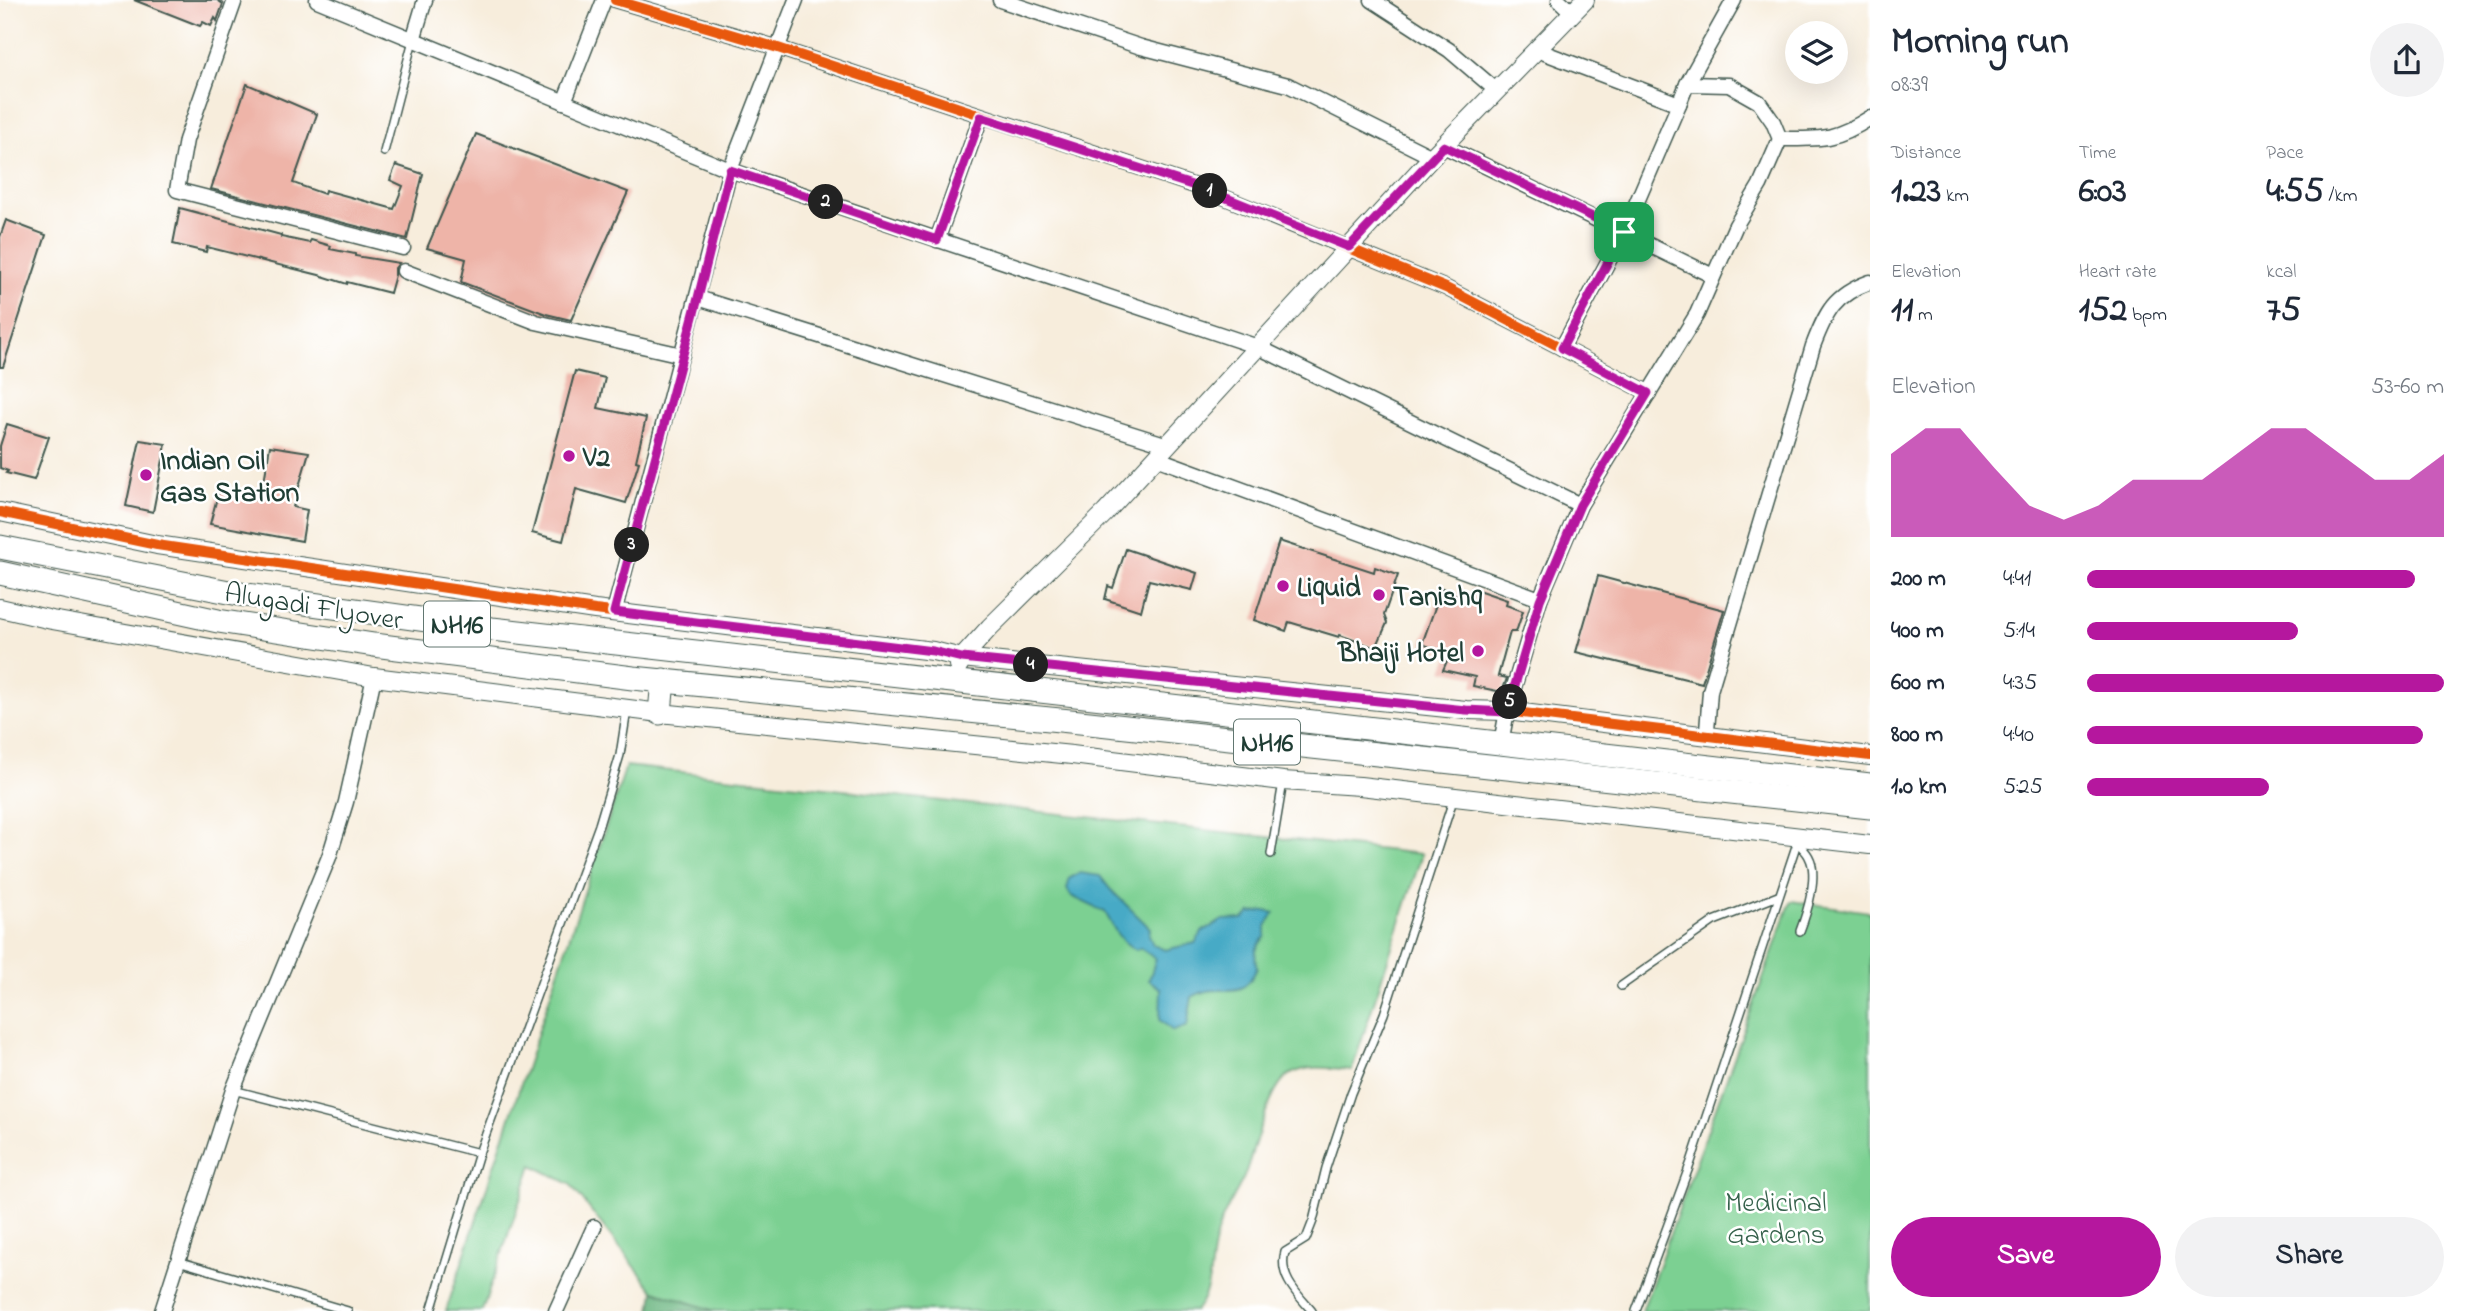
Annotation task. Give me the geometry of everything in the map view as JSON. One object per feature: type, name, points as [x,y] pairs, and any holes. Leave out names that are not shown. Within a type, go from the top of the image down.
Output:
[{"type":"highway","name":"Alugadi Flyover","points":[[0,547],[266,597],[492,629],[953,681]]},
{"type":"highway","name":"Alugadi Flyover","points":[[0,573],[218,621],[374,645],[663,680]]},
{"type":"highway","name":"NH16","points":[[663,680],[1094,723],[1870,807]]},
{"type":"highway","points":[[660,713],[663,680]]},
{"type":"highway","name":"NH16","points":[[953,681],[1870,785]]},
{"type":"street","points":[[235,0],[186,140],[177,190],[403,248]]},
{"type":"street","points":[[317,0],[730,170],[1258,347],[1580,505]]},
{"type":"street","points":[[412,40],[425,0]]},
{"type":"street","points":[[564,102],[604,0]]},
{"type":"street","points":[[615,0],[778,48],[1204,189],[1446,288],[1648,393]]},
{"type":"street","points":[[614,612],[730,170],[796,0]]},
{"type":"street","points":[[1000,0],[1141,47],[1288,85],[1624,232],[1713,276]]},
{"type":"street","points":[[1372,0],[1449,50],[1497,90]]},
{"type":"street","points":[[953,681],[962,658],[989,627],[1105,513],[1438,151],[1579,6],[1559,0]]},
{"type":"street","points":[[1562,348],[1624,232],[1687,84],[1734,0]]},
{"type":"street","points":[[1537,50],[1679,104]]},
{"type":"street","points":[[1502,743],[1507,712],[1540,600],[1580,505],[1697,314],[1736,225],[1760,185],[1780,139],[1773,122],[1759,102],[1729,85],[1687,84]]},
{"type":"street","points":[[937,240],[981,117]]},
{"type":"street","points":[[1780,139],[1825,139],[1837,136],[1870,118]]},
{"type":"street","points":[[404,271],[536,322],[682,355]]},
{"type":"street","points":[[1704,736],[1707,731],[1710,691],[1813,346],[1824,316],[1837,300],[1858,286],[1870,282]]},
{"type":"street","points":[[698,298],[1162,452],[1540,600]]},
{"type":"street","points":[[0,512],[157,545],[614,612],[933,651],[962,658],[1507,712],[1870,756]]},
{"type":"street","points":[[0,608],[52,620],[374,677],[660,713],[1059,754],[1283,781],[1360,786],[1799,840],[1870,845]]},
{"type":"street","points":[[162,1311],[233,1090],[329,857],[346,802],[374,677]]},
{"type":"street","points":[[556,1311],[594,1227]]},
{"type":"lane","points":[[384,152],[412,40]]},
{"type":"lane","points":[[431,1311],[479,1153],[599,825],[620,755],[627,708]]},
{"type":"lane","points":[[1271,854],[1283,781]]},
{"type":"lane","points":[[1312,1311],[1291,1287],[1282,1266],[1285,1252],[1306,1238],[1313,1221],[1326,1168],[1351,1093],[1384,1014],[1454,797]]},
{"type":"lane","points":[[1636,1311],[1691,1162],[1777,896],[1799,840]]},
{"type":"lane","points":[[1799,840],[1811,859],[1812,884],[1811,898],[1800,930]]},
{"type":"lane","points":[[1621,986],[1714,921],[1777,896]]},
{"type":"lane","points":[[233,1090],[479,1153]]},
{"type":"lane","points":[[177,1261],[348,1311]]},
{"type":"green space","points":[[626,766],[1422,854],[1352,1070],[1304,1069],[1289,1075],[1275,1092],[1262,1121],[1244,1177],[1221,1223],[1215,1240],[1206,1292],[1195,1311],[715,1311],[654,1291],[570,1184],[532,1165],[482,1311],[446,1311]]},
{"type":"green space","name":"Medicinal Gardens","points":[[1791,901],[1870,912],[1870,1311],[1642,1311]]},
{"type":"green space","points":[[654,1291],[715,1311],[651,1311]]},
{"type":"water","points":[[1080,873],[1100,876],[1150,928],[1149,935],[1153,945],[1165,950],[1195,943],[1203,931],[1223,920],[1243,919],[1250,913],[1274,913],[1266,926],[1266,936],[1256,950],[1257,968],[1251,979],[1237,989],[1212,990],[1192,997],[1187,1026],[1173,1031],[1160,1020],[1161,989],[1149,980],[1156,959],[1140,948],[1136,950],[1124,942],[1105,912],[1071,896],[1067,889],[1070,878]]},
{"type":"building","points":[[134,0],[217,0],[223,4],[217,21],[215,18],[211,26],[203,22],[200,26]]},
{"type":"building","points":[[247,84],[317,114],[293,183],[324,194],[325,190],[394,209],[403,186],[390,180],[396,165],[423,174],[407,239],[211,189]]},
{"type":"building","points":[[476,134],[628,192],[571,320],[546,314],[461,282],[466,259],[427,248]]},
{"type":"building","points":[[180,208],[281,237],[309,243],[311,240],[355,256],[399,263],[395,268],[390,293],[207,247],[206,252],[173,244]]},
{"type":"building","points":[[6,220],[46,235],[3,367],[0,367],[0,237]]},
{"type":"building","points":[[575,371],[605,378],[598,408],[646,418],[636,461],[639,462],[626,503],[576,489],[563,541],[532,533]]},
{"type":"building","points":[[7,424],[49,437],[34,480],[6,473],[8,471],[0,468],[0,446]]},
{"type":"building","name":"Indian Oil Gas Station","points":[[140,440],[166,444],[153,512],[126,506]]},
{"type":"building","points":[[270,446],[309,452],[293,507],[307,510],[302,541],[210,524],[219,490],[261,500]]},
{"type":"building","points":[[1279,541],[1374,572],[1375,567],[1398,575],[1384,615],[1387,623],[1376,648],[1340,635],[1339,637],[1289,622],[1286,631],[1254,620]]},
{"type":"building","points":[[1126,549],[1197,573],[1192,590],[1149,580],[1141,611],[1105,599],[1108,586],[1113,588]]},
{"type":"building","points":[[1598,576],[1724,610],[1702,683],[1576,652]]},
{"type":"building","name":"Bhaiji Hotel","points":[[1442,588],[1468,600],[1472,588],[1507,600],[1506,605],[1523,611],[1516,632],[1510,632],[1498,676],[1507,678],[1502,692],[1473,686],[1475,677],[1443,670],[1450,654],[1422,644]]},
{"type":"cycle path","points":[[615,0],[778,48],[1204,189],[1446,288],[1649,393]]},
{"type":"cycle path","points":[[0,512],[157,545],[595,610],[933,651],[962,658],[1466,710],[1507,711],[1870,756]]},
{"type":"place","name":"V2","points":[[569,456]]},
{"type":"place","name":"Indian Oil Gas Station","points":[[146,475]]},
{"type":"place","name":"Liquid","points":[[1283,586]]},
{"type":"place","name":"Tanishq","points":[[1379,595]]},
{"type":"place","name":"Bhaiji Hotel","points":[[1478,651]]},
{"type":"route","points":[[981,117],[1204,189],[1349,247],[1444,146],[1624,232],[1562,348],[1648,393],[1580,505],[1540,600],[1507,712],[962,658],[933,651],[614,612],[730,170],[937,240],[981,117]]}]
